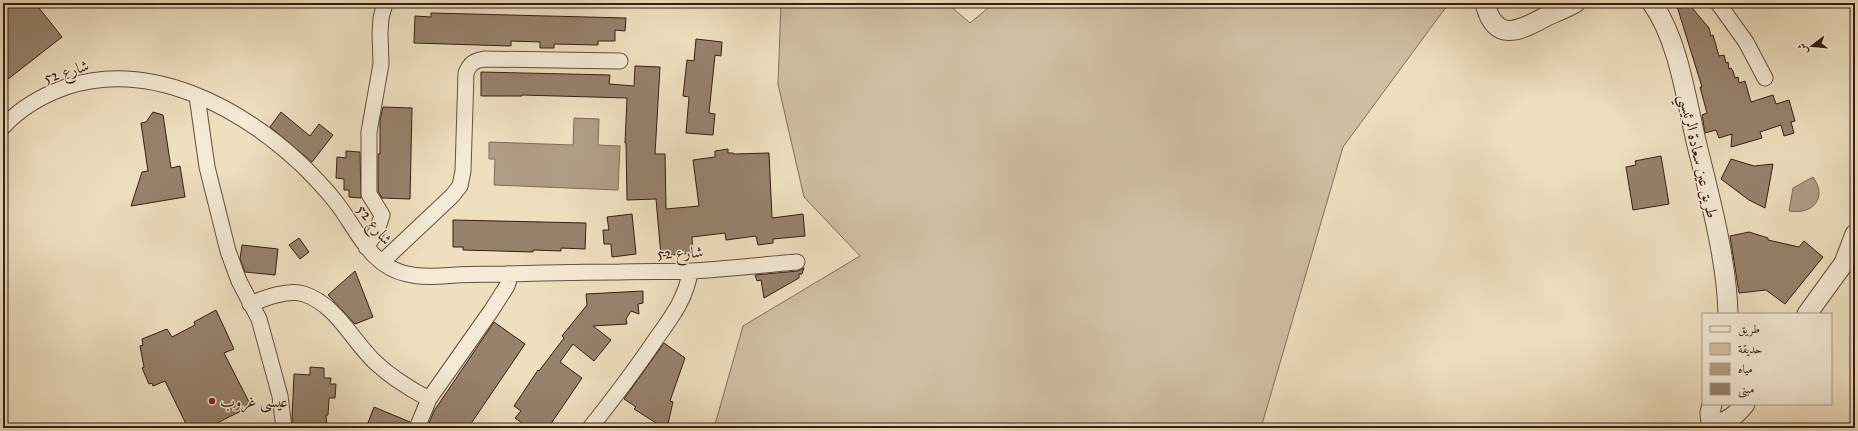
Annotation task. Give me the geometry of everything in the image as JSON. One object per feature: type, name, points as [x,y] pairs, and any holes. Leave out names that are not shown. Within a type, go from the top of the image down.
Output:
[{"type":"street","points":[[366,247],[377,231],[382,215],[369,194],[369,132],[381,64],[381,18],[386,3]]},
{"type":"street","points":[[1485,3],[1487,10],[1495,23],[1501,29],[1508,31],[1523,29],[1575,3]]},
{"type":"street","name":"طريق عين سعادة الرئيسي","points":[[1652,3],[1666,26],[1682,81],[1716,231],[1728,313]]},
{"type":"street","points":[[1718,3],[1746,42],[1765,78]]},
{"type":"street","points":[[382,262],[452,196],[460,186],[463,171],[466,73],[469,66],[474,61],[484,59],[620,61]]},
{"type":"street","name":"شارع 52","points":[[3,127],[31,103],[53,92],[77,84],[105,78],[129,78],[151,81],[197,96],[236,116],[273,141],[302,165],[336,202],[366,247],[374,256],[393,269],[406,274],[423,277],[690,271],[796,262]]},
{"type":"street","points":[[197,96],[207,167],[220,221],[228,251],[239,281],[259,319],[280,396],[284,428]]},
{"type":"street","points":[[1808,313],[1844,263],[1855,234]]},
{"type":"street","points":[[590,428],[634,373],[673,315],[686,292],[690,271]]},
{"type":"street","points":[[417,428],[429,399],[491,311],[507,286],[511,274]]},
{"type":"street","points":[[250,304],[273,296],[288,294],[302,294],[314,299],[342,322],[376,363],[409,388],[429,399]]},
{"type":"street","points":[[1712,405],[1711,426],[1729,420],[1744,405]]},
{"type":"green space","points":[[781,3],[947,3],[970,23],[994,3],[1449,3],[1343,147],[1261,428],[714,428],[743,326],[860,256],[804,197],[778,84]]},
{"type":"water","points":[[574,118],[599,119],[598,145],[620,146],[618,190],[494,185],[495,159],[489,159],[489,142],[573,145]]},
{"type":"water","points":[[1813,177],[1819,192],[1816,203],[1811,208],[1805,210],[1798,212],[1789,211],[1793,188]]},
{"type":"building","points":[[3,3],[35,3],[62,37],[3,83]]},
{"type":"building","points":[[1676,3],[1690,3],[1693,9],[1709,28],[1711,36],[1713,35],[1719,56],[1724,55],[1726,63],[1728,62],[1729,69],[1731,68],[1733,71],[1735,78],[1738,77],[1739,83],[1745,81],[1751,102],[1773,95],[1776,104],[1789,100],[1795,121],[1791,122],[1794,133],[1784,136],[1781,125],[1760,132],[1762,138],[1731,147],[1732,134],[1719,138],[1716,130],[1705,133],[1702,115],[1707,113],[1700,87],[1702,87]]},
{"type":"building","points":[[431,13],[626,18],[625,31],[615,30],[615,41],[598,41],[598,45],[554,44],[554,48],[540,48],[540,42],[511,41],[511,46],[414,43],[415,16],[431,17]]},
{"type":"building","points":[[696,39],[722,42],[721,56],[715,55],[709,113],[715,114],[713,135],[686,133],[689,97],[683,96],[687,60],[694,61]]},
{"type":"building","points":[[635,66],[660,67],[655,154],[665,154],[666,209],[699,206],[693,160],[715,157],[715,151],[728,149],[728,153],[733,154],[769,153],[772,218],[803,214],[805,236],[773,239],[773,243],[758,245],[756,236],[726,240],[725,233],[692,237],[693,253],[661,256],[656,199],[627,200],[625,143],[627,98],[522,95],[481,96],[481,72],[610,75],[609,84],[634,86]]},
{"type":"building","points":[[383,107],[412,108],[410,199],[382,198],[378,191],[380,120]]},
{"type":"building","points":[[153,112],[163,115],[171,168],[180,166],[185,197],[131,206],[142,172],[148,171],[141,123],[146,122]]},
{"type":"building","points":[[281,112],[310,136],[319,124],[333,135],[312,162],[270,127]]},
{"type":"building","points":[[346,151],[360,152],[361,198],[349,197],[349,190],[344,190],[344,179],[336,178],[337,157],[346,158]]},
{"type":"building","points":[[1661,156],[1669,204],[1633,210],[1626,167],[1636,165],[1635,161]]},
{"type":"building","points":[[1731,159],[1754,166],[1773,164],[1765,208],[1749,200],[1721,179]]},
{"type":"building","points":[[632,214],[636,254],[612,257],[611,244],[604,244],[603,230],[609,230],[607,217]]},
{"type":"building","points":[[453,220],[586,223],[585,249],[561,248],[561,251],[533,250],[533,252],[463,250],[463,247],[453,247]]},
{"type":"building","points":[[1749,232],[1768,238],[1768,240],[1799,247],[1804,241],[1823,257],[1785,304],[1766,290],[1739,293],[1730,236]]},
{"type":"building","points":[[299,238],[309,252],[300,259],[289,245]]},
{"type":"building","points":[[242,245],[278,249],[275,275],[245,272],[240,259]]},
{"type":"building","points":[[804,268],[802,274],[799,274],[799,278],[764,298],[761,280],[757,281],[755,275],[798,271]]},
{"type":"building","points":[[355,271],[373,317],[355,324],[328,295]]},
{"type":"building","points":[[643,291],[643,303],[638,304],[639,314],[631,311],[626,319],[627,324],[593,326],[611,340],[594,361],[573,344],[560,362],[582,378],[548,428],[529,428],[515,418],[521,411],[514,406],[538,370],[539,371],[564,338],[562,336],[587,305],[586,294]]},
{"type":"building","points":[[216,310],[234,349],[224,353],[251,406],[207,428],[188,428],[165,381],[153,386],[152,383],[149,384],[142,368],[144,367],[140,346],[143,345],[142,339],[167,329],[172,337],[195,325],[194,322]]},
{"type":"building","points":[[494,322],[525,344],[468,428],[427,428],[434,411]]},
{"type":"building","points":[[664,343],[685,358],[670,401],[673,402],[667,428],[664,428],[634,409],[636,407],[624,399]]},
{"type":"building","points":[[310,367],[324,368],[324,378],[331,378],[330,384],[336,384],[335,398],[329,398],[328,415],[326,415],[327,428],[293,428],[294,374],[310,375]]},
{"type":"building","points":[[374,407],[410,422],[408,428],[366,428]]},
{"type":"place","name":"عيسى غروب","points":[[212,401]]}]
